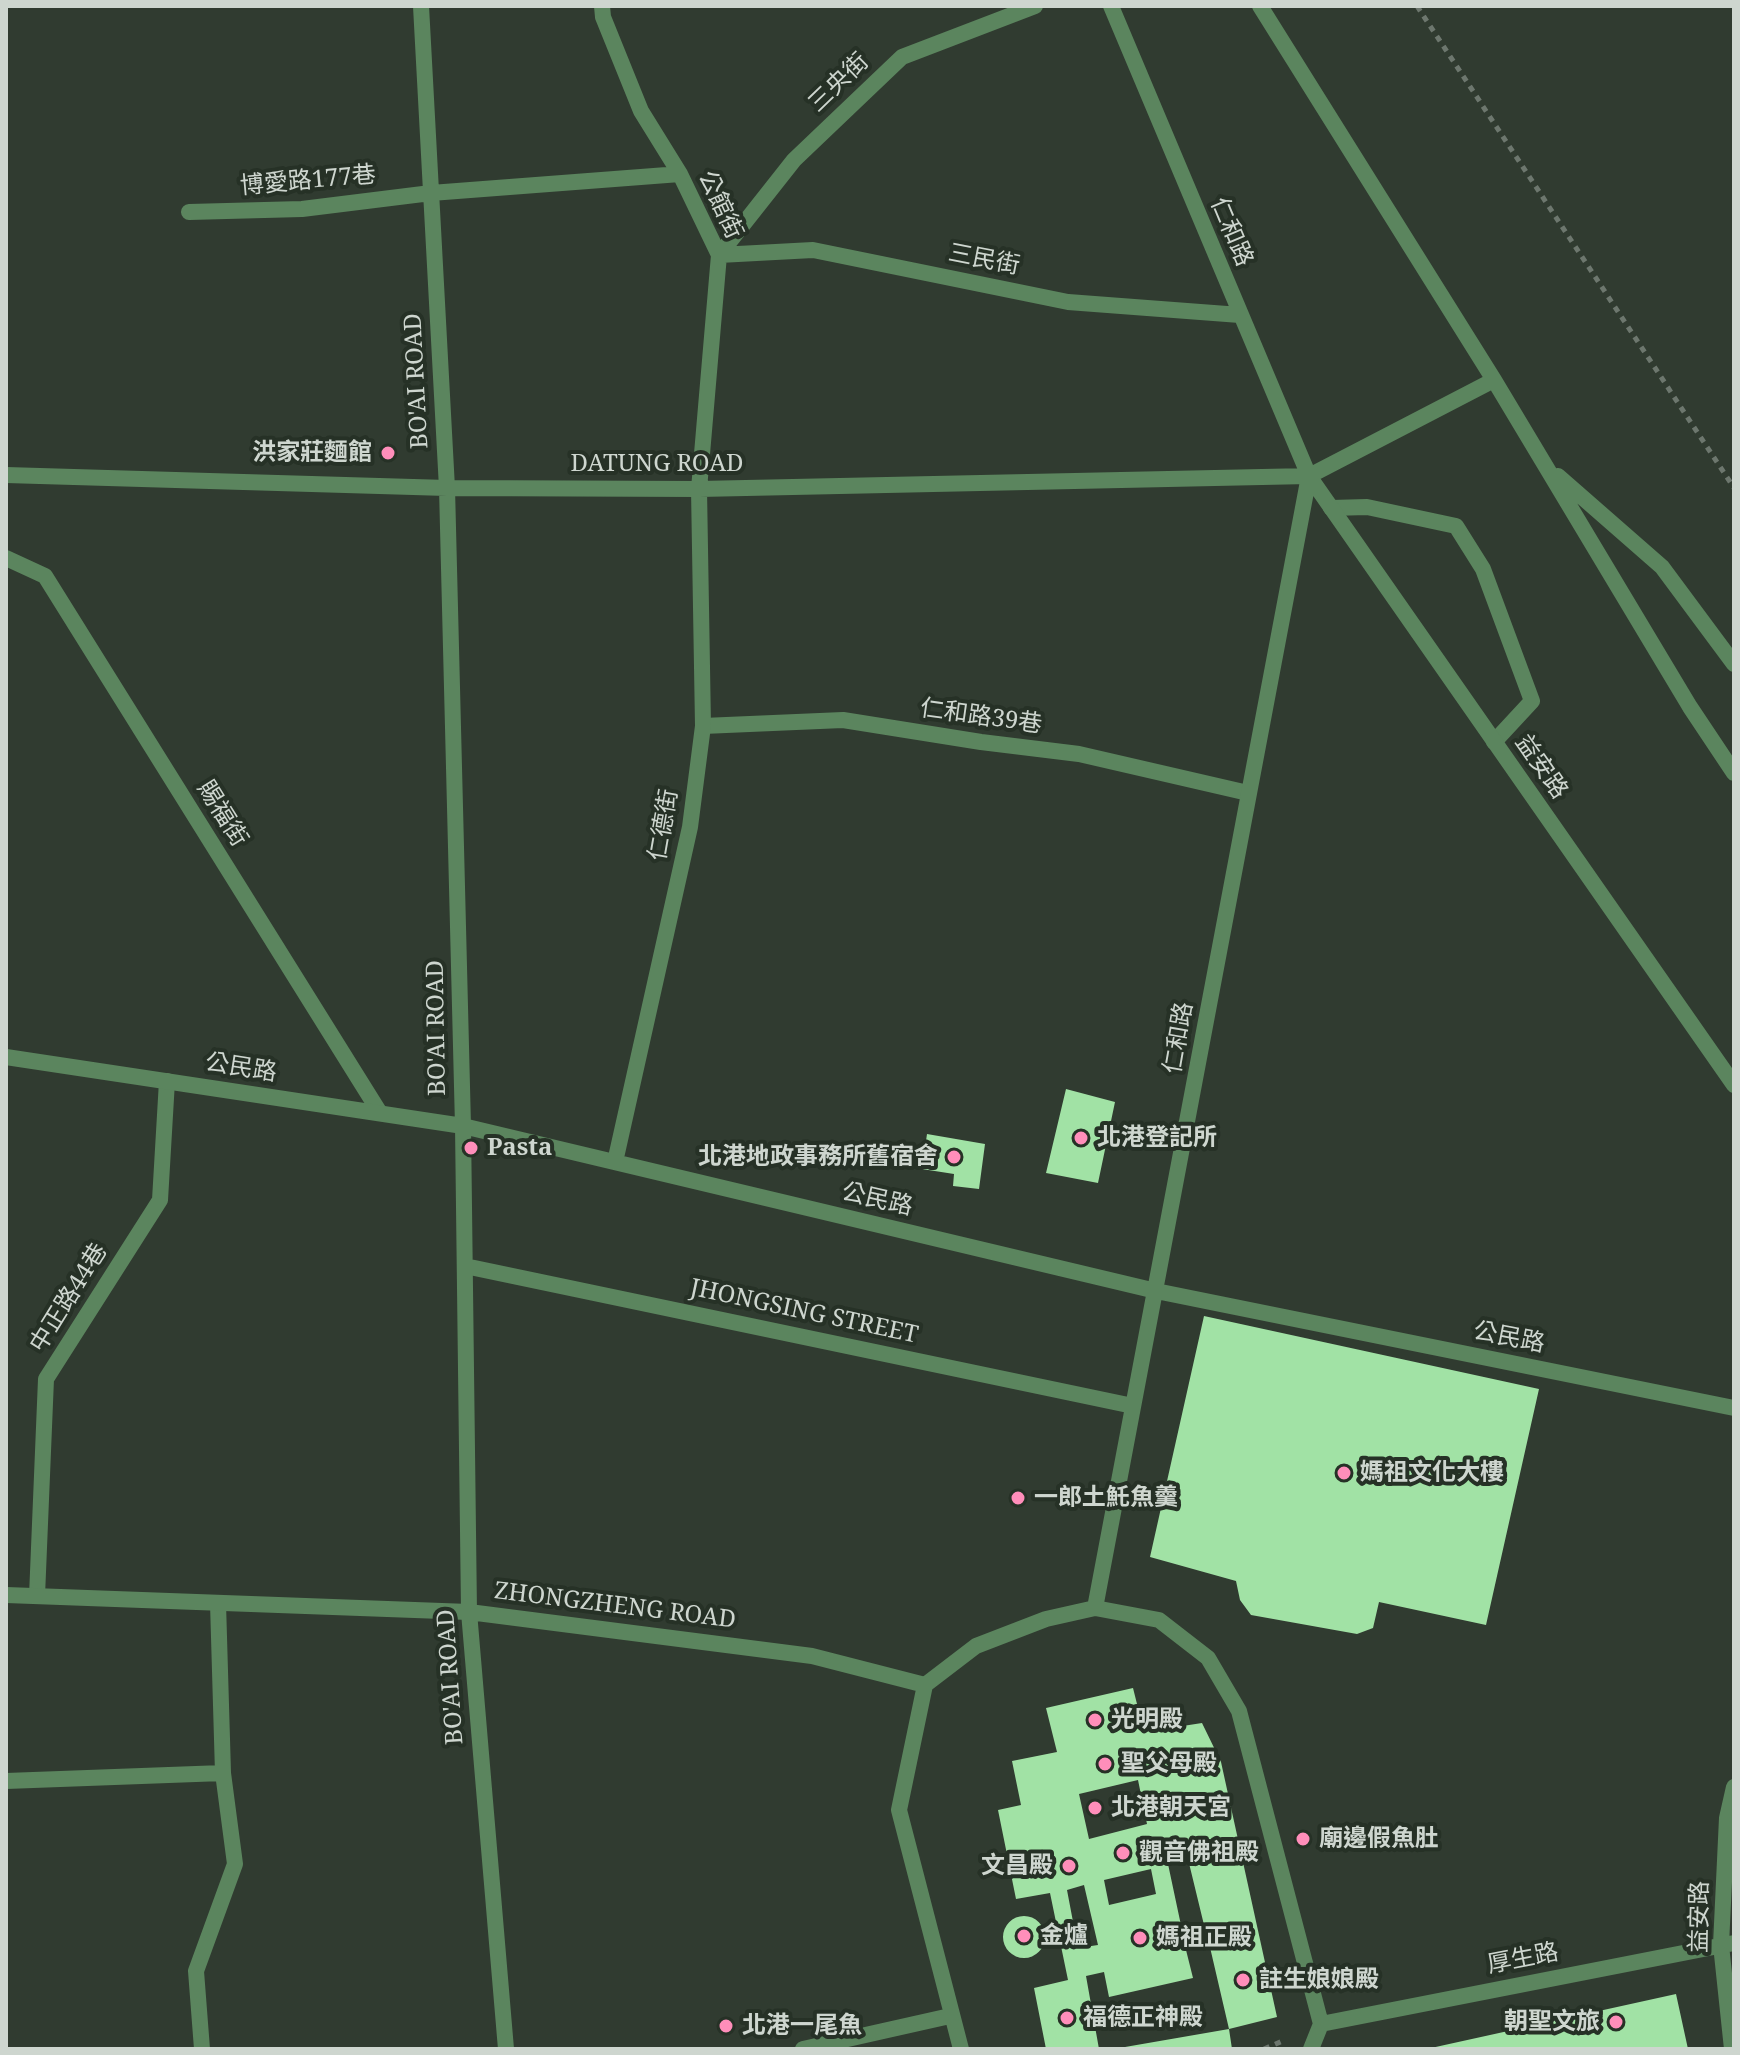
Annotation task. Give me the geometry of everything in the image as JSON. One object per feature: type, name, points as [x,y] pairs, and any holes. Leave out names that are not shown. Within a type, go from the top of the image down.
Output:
[{"type":"street","name":"BO'AI ROAD","points":[[421,6],[447,488],[463,1126],[469,1612],[506,2049]]},
{"type":"street","name":"公館街","points":[[602,6],[603,17],[641,111],[680,174],[719,255],[699,489]]},
{"type":"street","name":"三央街","points":[[719,255],[794,160],[902,57],[1035,6]]},
{"type":"street","name":"仁和路","points":[[1095,1608],[1309,476],[1111,6]]},
{"type":"street","points":[[1260,6],[1494,380],[1690,707],[1734,773]]},
{"type":"street","name":"博愛路177巷","points":[[189,212],[302,209],[431,193],[680,174]]},
{"type":"street","name":"三民街","points":[[719,255],[813,250],[1068,302],[1240,315]]},
{"type":"street","points":[[1309,476],[1494,380]]},
{"type":"street","points":[[1545,465],[1662,567],[1734,664]]},
{"type":"street","name":"DATUNG ROAD","points":[[6,475],[447,488],[699,489],[1309,476]]},
{"type":"street","name":"益安路","points":[[1309,476],[1734,1085]]},
{"type":"street","name":"仁德街","points":[[615,1162],[690,827],[703,726],[699,489]]},
{"type":"street","points":[[1331,508],[1367,507],[1456,526],[1483,569],[1532,701],[1494,742]]},
{"type":"street","name":"賜福街","points":[[6,558],[45,576],[380,1113]]},
{"type":"street","name":"仁和路39巷","points":[[703,726],[843,720],[1079,754],[1248,793]]},
{"type":"street","name":"公民路","points":[[6,1057],[463,1126],[1156,1291],[1734,1408]]},
{"type":"street","name":"中正路44巷","points":[[37,1596],[46,1379],[160,1200],[167,1081]]},
{"type":"street","name":"JHONGSING STREET","points":[[465,1266],[1133,1406]]},
{"type":"street","name":"ZHONGZHENG ROAD","points":[[6,1595],[469,1612],[812,1656],[925,1685]]},
{"type":"street","points":[[202,2049],[196,1971],[235,1864],[223,1773],[218,1603]]},
{"type":"street","points":[[961,2049],[899,1810],[925,1685],[976,1646],[1046,1619],[1095,1608],[1159,1620],[1208,1658],[1239,1711],[1321,2024],[1311,2049]]},
{"type":"street","points":[[6,1781],[223,1773]]},
{"type":"street","name":"益安路","points":[[1732,2049],[1727,1818],[1734,1787]]},
{"type":"street","name":"厚生路","points":[[1321,2024],[1728,1944]]},
{"type":"street","points":[[803,2049],[950,2016]]},
{"type":"path","points":[[1417,6],[1734,488]]},
{"type":"building","name":"北港登記所","points":[[1066,1089],[1115,1102],[1098,1183],[1046,1173]]},
{"type":"building","name":"北港地政事務所舊宿舍","points":[[927,1134],[985,1144],[979,1189],[953,1186],[954,1174],[922,1169]]},
{"type":"building","name":"媽祖文化大樓","points":[[1204,1316],[1539,1389],[1486,1625],[1379,1602],[1373,1628],[1357,1634],[1251,1615],[1240,1600],[1236,1581],[1150,1557]]},
{"type":"building","points":[[1133,1688],[1144,1732],[1202,1723],[1221,1762],[1277,2017],[1229,2029],[1209,1943],[1186,1950],[1193,1978],[1109,1997],[1104,1972],[1086,1976],[1099,2049],[1046,2049],[1034,1988],[1068,1980],[1050,1893],[1016,1899],[998,1810],[1021,1805],[1012,1761],[1057,1752],[1046,1708]],"holes":[[[1138,1780],[1147,1824],[1089,1839],[1079,1794]],[[1188,1859],[1204,1925],[1182,1930],[1168,1864]],[[1151,1869],[1156,1894],[1109,1905],[1104,1880]],[[1084,1885],[1098,1945],[1078,1948],[1067,1890]]]},
{"type":"building","name":"金爐","points":[[1024,1916],[1039,1922],[1045,1937],[1039,1952],[1024,1958],[1009,1952],[1003,1937],[1009,1922]]},
{"type":"building","name":"朝聖文旅","points":[[1676,1994],[1688,2049],[1431,2049],[1431,2048]]},
{"type":"building","points":[[1229,2029],[1232,2049],[1125,2049],[1125,2047]]},
{"type":"place","name":"洪家莊麵館","points":[[388,453]]},
{"type":"place","name":"北港登記所","points":[[1081,1138]]},
{"type":"place","name":"Pasta","points":[[471,1148]]},
{"type":"place","name":"北港地政事務所舊宿舍","points":[[954,1157]]},
{"type":"place","name":"媽祖文化大樓","points":[[1344,1473]]},
{"type":"place","name":"一郎土魠魚羹","points":[[1018,1498]]},
{"type":"place","name":"光明殿","points":[[1095,1720]]},
{"type":"place","name":"聖父母殿","points":[[1105,1764]]},
{"type":"place","name":"北港朝天宮","points":[[1095,1808]]},
{"type":"place","name":"廟邊假魚肚","points":[[1303,1839]]},
{"type":"place","name":"觀音佛祖殿","points":[[1123,1853]]},
{"type":"place","name":"文昌殿","points":[[1069,1866]]},
{"type":"place","name":"金爐","points":[[1024,1936]]},
{"type":"place","name":"媽祖正殿","points":[[1140,1938]]},
{"type":"place","name":"註生娘娘殿","points":[[1243,1980]]},
{"type":"place","name":"福德正神殿","points":[[1067,2018]]},
{"type":"place","name":"朝聖文旅","points":[[1616,2022]]},
{"type":"place","name":"北港一尾魚","points":[[726,2026]]}]
